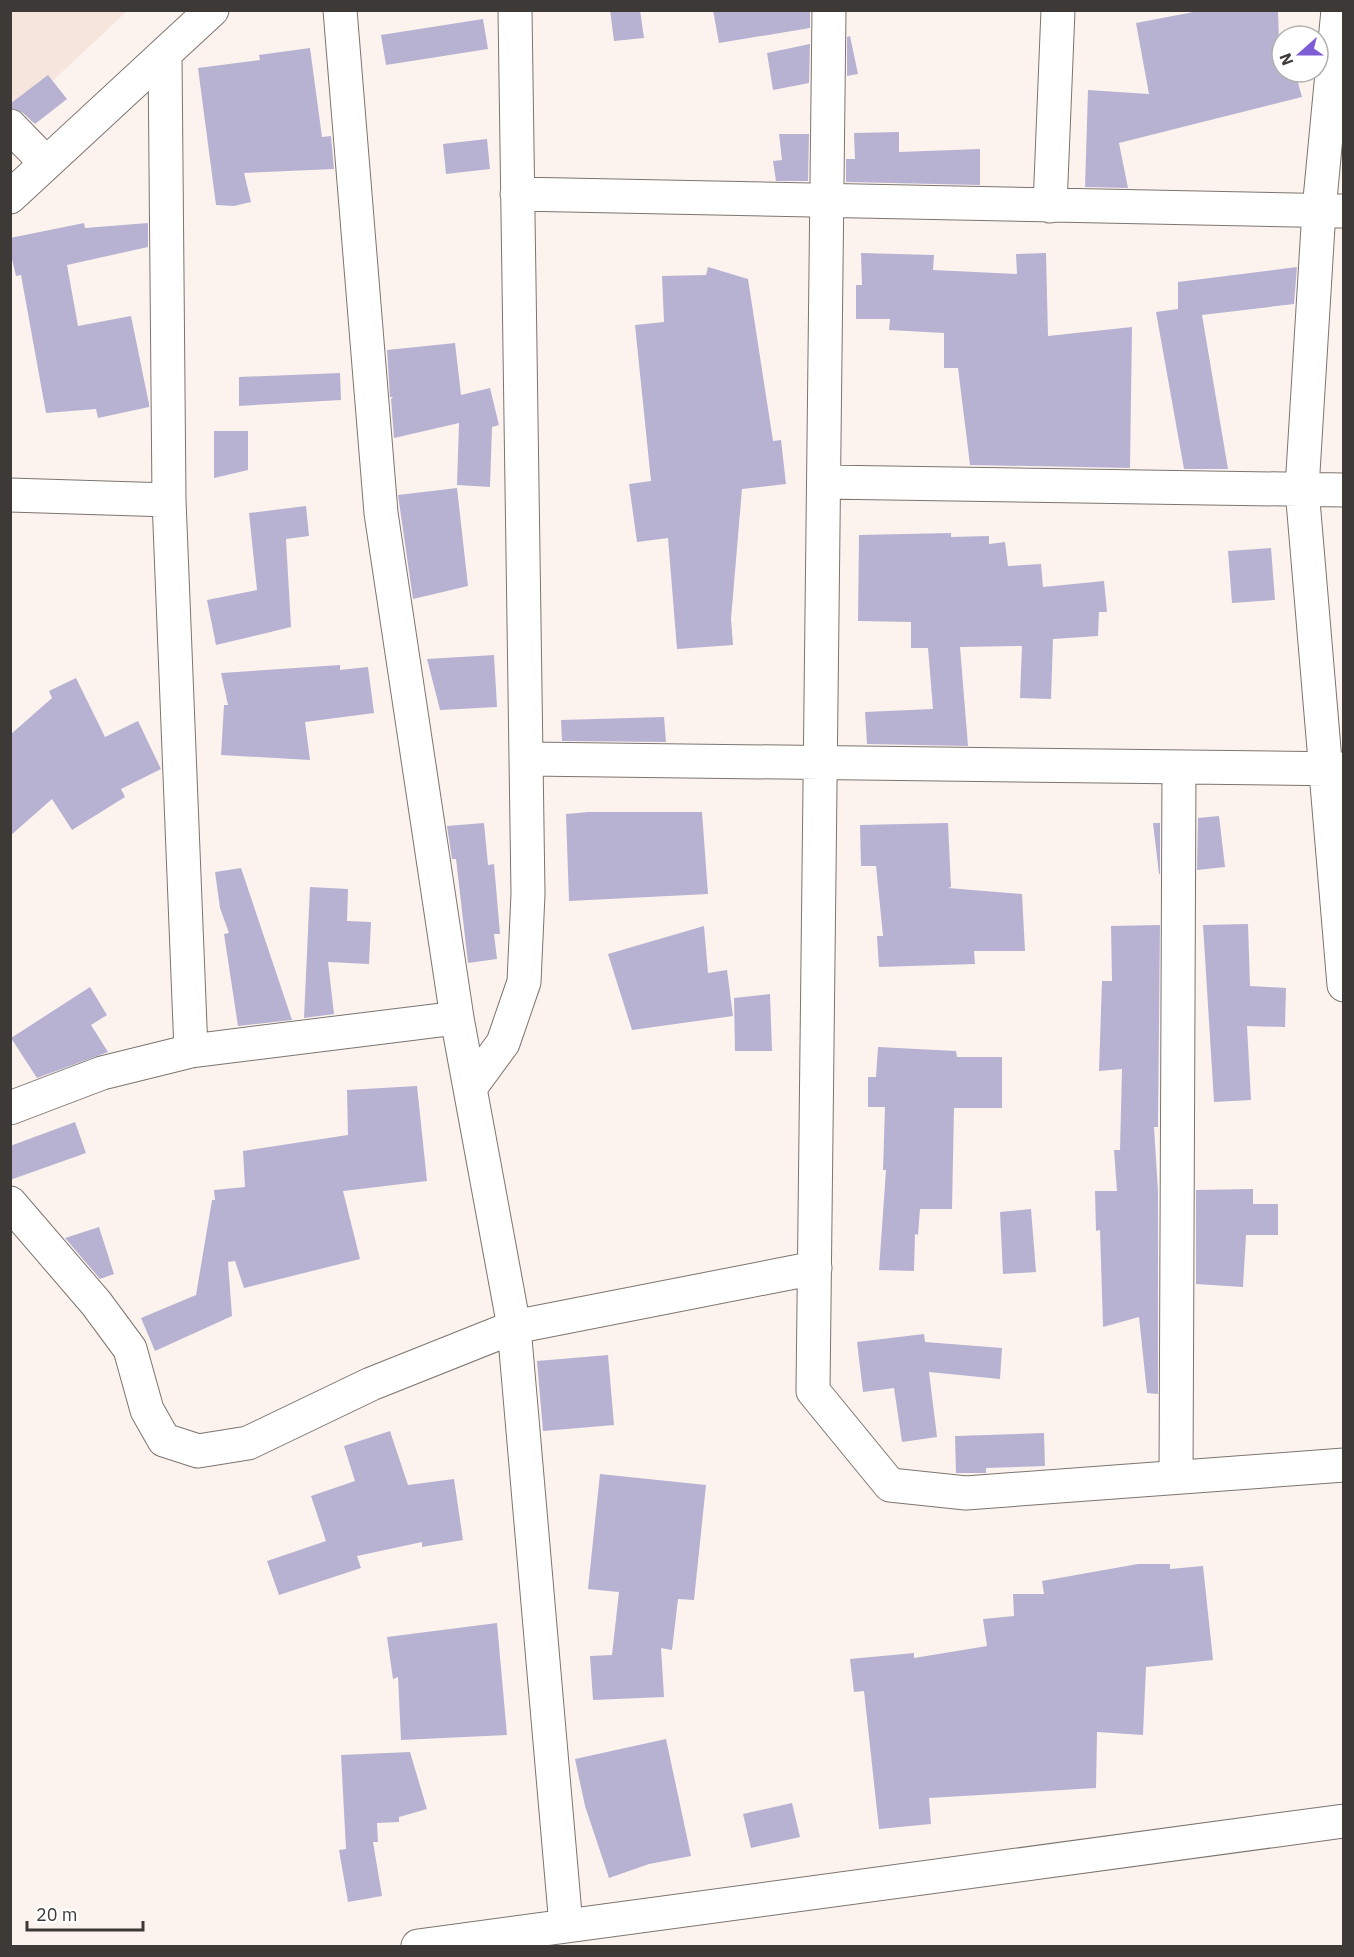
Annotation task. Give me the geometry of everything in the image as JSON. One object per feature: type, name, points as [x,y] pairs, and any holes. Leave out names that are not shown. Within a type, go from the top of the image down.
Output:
[{"type":"street","points":[[10,196],[212,10]]},
{"type":"street","points":[[340,10],[381,513],[457,1018],[514,1327],[566,1926]]},
{"type":"street","points":[[470,1088],[503,1042],[524,982],[528,894],[528,759],[515,10]]},
{"type":"street","points":[[829,10],[813,1391],[890,1485],[966,1493],[1344,1465]]},
{"type":"street","points":[[1050,206],[1058,10]]},
{"type":"street","points":[[1338,10],[1331,211],[1302,489],[1334,769],[1344,985]]},
{"type":"street","points":[[165,54],[169,500],[191,1052]]},
{"type":"street","points":[[10,126],[46,163]]},
{"type":"street","points":[[517,194],[1331,211]]},
{"type":"street","points":[[824,482],[1344,490]]},
{"type":"street","points":[[10,495],[169,500]]},
{"type":"street","points":[[528,759],[1334,769]]},
{"type":"street","points":[[1176,1477],[1179,767]]},
{"type":"street","points":[[10,1107],[102,1073],[191,1052],[457,1018]]},
{"type":"street","points":[[10,1203],[96,1303],[130,1348],[147,1410],[164,1440],[198,1451],[248,1443],[371,1384],[514,1327],[815,1268]]},
{"type":"street","points":[[418,1947],[1344,1821]]},
{"type":"shaded area","points":[[11,11],[127,11],[11,120]]},
{"type":"building","points":[[610,10],[640,10],[644,38],[614,41]]},
{"type":"building","points":[[713,10],[810,10],[810,28],[719,43]]},
{"type":"building","points":[[1204,10],[1278,10],[1278,24],[1270,24],[1270,84],[1298,84],[1302,97],[1119,143],[1128,188],[1085,187],[1088,90],[1149,94],[1136,23]]},
{"type":"building","points":[[483,19],[488,49],[386,65],[381,35]]},
{"type":"building","points":[[850,36],[858,74],[847,76],[847,37]]},
{"type":"building","points":[[810,44],[809,83],[773,90],[767,53]]},
{"type":"building","points":[[310,48],[322,137],[331,136],[334,169],[244,173],[251,202],[234,206],[216,205],[198,68],[260,60],[259,55]]},
{"type":"building","points":[[48,75],[67,99],[35,124],[23,113],[10,108],[10,104]]},
{"type":"building","points":[[899,132],[899,152],[980,149],[980,185],[846,182],[846,159],[855,159],[854,133]]},
{"type":"building","points":[[779,134],[809,134],[808,181],[776,181],[773,161],[782,160]]},
{"type":"building","points":[[487,139],[490,169],[446,174],[443,144]]},
{"type":"building","points":[[84,223],[85,228],[148,223],[148,247],[67,265],[78,326],[131,316],[149,404],[149,407],[98,418],[96,409],[46,413],[21,275],[16,276],[10,251],[10,238]]},
{"type":"building","points":[[861,253],[934,255],[933,270],[1017,274],[1016,254],[1046,253],[1048,336],[1132,327],[1130,468],[970,465],[958,368],[944,368],[944,333],[889,330],[890,319],[856,319],[856,285],[862,285]]},
{"type":"building","points":[[708,267],[748,279],[773,441],[781,440],[786,484],[742,489],[731,619],[733,645],[677,649],[668,538],[637,542],[629,484],[651,481],[635,325],[664,322],[662,276],[706,275]]},
{"type":"building","points":[[1297,267],[1294,304],[1202,315],[1228,469],[1184,469],[1156,312],[1178,309],[1178,282]]},
{"type":"building","points":[[455,343],[461,395],[490,388],[499,425],[492,427],[490,487],[457,485],[459,423],[394,438],[391,399],[393,397],[390,397],[387,350]]},
{"type":"building","points":[[340,373],[341,400],[239,406],[239,377]]},
{"type":"building","points":[[214,431],[248,431],[248,470],[214,478]]},
{"type":"building","points":[[457,488],[468,586],[413,599],[398,495]]},
{"type":"building","points":[[306,506],[309,536],[286,539],[291,627],[216,645],[207,600],[257,590],[249,513]]},
{"type":"building","points":[[951,533],[951,537],[989,536],[989,544],[1005,542],[1008,566],[1041,564],[1043,587],[1104,581],[1107,612],[1099,612],[1098,636],[1053,639],[1051,699],[1020,698],[1022,646],[960,647],[968,746],[867,744],[865,712],[933,709],[928,648],[911,648],[911,622],[858,621],[859,535]]},
{"type":"building","points":[[1271,548],[1275,600],[1232,603],[1228,551]]},
{"type":"building","points":[[494,655],[497,707],[440,710],[427,659]]},
{"type":"building","points":[[340,665],[340,670],[368,667],[374,713],[305,722],[310,760],[221,755],[224,705],[228,705],[221,673]]},
{"type":"building","points":[[76,678],[105,737],[138,721],[161,769],[121,789],[125,797],[72,830],[52,799],[10,836],[10,735],[52,698],[49,691]]},
{"type":"building","points":[[664,717],[666,742],[562,741],[561,720]]},
{"type":"building","points":[[702,812],[708,894],[569,901],[566,814]]},
{"type":"building","points":[[1219,816],[1225,867],[1197,870],[1198,818]]},
{"type":"building","points":[[484,823],[488,865],[494,864],[500,934],[494,934],[497,959],[468,963],[456,859],[452,859],[447,826]]},
{"type":"building","points":[[948,823],[951,887],[948,888],[1022,894],[1025,951],[974,951],[975,964],[879,967],[877,936],[883,936],[876,866],[861,866],[860,825]]},
{"type":"building","points":[[1153,823],[1160,823],[1160,874],[1159,874]]},
{"type":"building","points":[[241,868],[292,1020],[238,1026],[224,934],[229,933],[220,908],[215,872]]},
{"type":"building","points":[[310,887],[348,889],[347,921],[371,922],[369,964],[328,962],[334,1014],[304,1018]]},
{"type":"building","points":[[1248,924],[1250,986],[1286,988],[1285,1027],[1247,1026],[1251,1100],[1214,1102],[1203,925]]},
{"type":"building","points":[[1160,925],[1158,1127],[1154,1127],[1158,1191],[1158,1394],[1147,1393],[1139,1317],[1103,1327],[1100,1230],[1096,1231],[1095,1191],[1117,1191],[1114,1150],[1120,1150],[1122,1069],[1099,1071],[1102,981],[1112,981],[1111,926]]},
{"type":"building","points":[[704,926],[708,973],[727,970],[733,1016],[632,1030],[608,954]]},
{"type":"building","points":[[90,987],[107,1015],[91,1025],[108,1052],[37,1078],[11,1038]]},
{"type":"building","points":[[770,994],[772,1051],[735,1051],[734,998]]},
{"type":"building","points":[[878,1047],[956,1051],[957,1057],[1002,1057],[1002,1108],[954,1108],[952,1209],[920,1209],[918,1235],[915,1234],[914,1271],[879,1270],[886,1170],[883,1170],[885,1107],[868,1107],[868,1077],[876,1077]]},
{"type":"building","points":[[417,1086],[427,1181],[343,1191],[360,1259],[244,1288],[235,1261],[228,1262],[232,1316],[155,1351],[141,1318],[196,1295],[212,1200],[215,1200],[214,1190],[245,1187],[243,1151],[348,1135],[347,1090]]},
{"type":"building","points":[[75,1122],[86,1153],[10,1180],[10,1146]]},
{"type":"building","points":[[1253,1189],[1253,1204],[1278,1204],[1278,1235],[1246,1235],[1243,1287],[1196,1284],[1196,1190]]},
{"type":"building","points":[[1031,1209],[1036,1272],[1003,1274],[1000,1212]]},
{"type":"building","points":[[99,1227],[114,1274],[100,1279],[65,1238]]},
{"type":"building","points":[[924,1334],[925,1342],[1002,1348],[1000,1379],[929,1372],[937,1437],[902,1442],[894,1388],[863,1392],[857,1342]]},
{"type":"building","points":[[608,1355],[614,1425],[543,1431],[537,1361]]},
{"type":"building","points":[[390,1431],[408,1485],[454,1479],[463,1540],[422,1547],[422,1542],[357,1556],[361,1568],[279,1595],[267,1561],[326,1541],[311,1496],[355,1481],[344,1446]]},
{"type":"building","points":[[1044,1433],[1045,1466],[986,1468],[986,1473],[956,1473],[955,1436]]},
{"type":"building","points":[[600,1474],[706,1485],[694,1600],[678,1599],[672,1650],[661,1648],[664,1697],[593,1700],[590,1656],[612,1655],[619,1592],[588,1589]]},
{"type":"building","points":[[1138,1564],[1170,1564],[1170,1569],[1203,1566],[1213,1660],[1146,1667],[1143,1735],[1097,1732],[1096,1788],[929,1798],[931,1824],[879,1829],[864,1691],[854,1692],[850,1659],[914,1653],[914,1658],[987,1646],[983,1619],[1014,1616],[1013,1594],[1044,1594],[1042,1581]]},
{"type":"building","points":[[497,1623],[507,1735],[401,1740],[398,1677],[393,1679],[387,1637]]},
{"type":"building","points":[[666,1739],[691,1856],[649,1864],[609,1878],[585,1806],[575,1759]]},
{"type":"building","points":[[410,1752],[427,1809],[399,1817],[399,1822],[377,1823],[378,1842],[373,1842],[382,1896],[348,1902],[339,1850],[346,1849],[341,1755]]},
{"type":"building","points":[[792,1803],[800,1837],[751,1848],[743,1814]]}]
